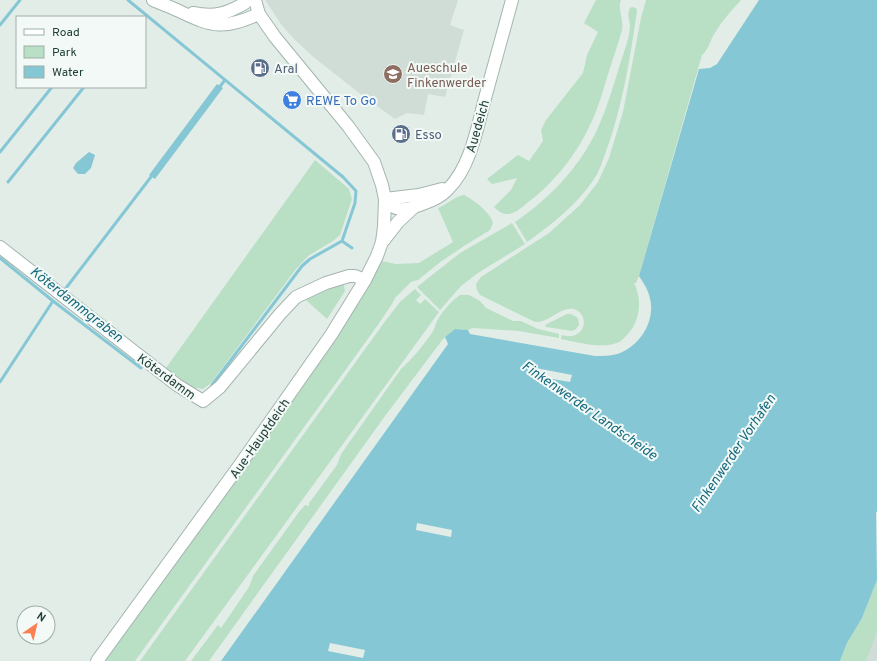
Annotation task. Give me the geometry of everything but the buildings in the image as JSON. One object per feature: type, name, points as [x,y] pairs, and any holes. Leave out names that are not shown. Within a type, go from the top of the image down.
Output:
[{"type":"street","points":[[153,0],[209,24],[220,25],[240,22],[259,14]]},
{"type":"street","name":"Auedeich","points":[[385,199],[388,204],[397,209],[406,210],[427,203],[442,194],[456,180],[470,151],[512,0]]},
{"type":"street","points":[[178,11],[202,15],[221,14],[233,10],[248,1]]},
{"type":"street","name":"Aue-Hauptdeich","points":[[97,661],[239,466],[331,336],[365,280],[382,242],[385,199],[374,162],[348,126],[275,37],[248,1]]},
{"type":"street","points":[[385,199],[430,193],[445,188],[456,180]]},
{"type":"street","name":"Auedeich","points":[[382,242],[398,222],[414,207]]},
{"type":"street","name":"Köterdamm","points":[[0,247],[177,385],[203,402],[220,387],[280,314],[296,297],[349,276],[355,276],[365,280]]},
{"type":"shaded area","name":"Aueschule Finkenwerder","points":[[265,0],[458,0],[450,25],[464,30],[445,97],[428,94],[424,115],[407,113],[395,119],[311,55],[281,24]]},
{"type":"shaded area","points":[[877,631],[877,661],[866,661]]},
{"type":"green space","points":[[596,0],[621,0],[620,7],[622,30],[593,119],[578,147],[555,178],[519,210],[511,214],[503,213],[494,207],[511,190],[517,178],[492,184],[487,179],[518,155],[529,161],[543,141],[541,130],[546,120],[583,73],[587,55],[598,32],[584,23]]},
{"type":"green space","points":[[646,0],[741,0],[719,26],[702,55],[639,276],[636,283],[634,283],[637,290],[639,305],[637,319],[634,326],[621,341],[610,345],[596,345],[561,339],[562,335],[573,336],[582,330],[584,322],[578,311],[574,309],[564,310],[545,320],[535,322],[480,295],[476,284],[481,277],[549,233],[580,205],[598,182],[609,158],[623,112],[641,18]]},
{"type":"green space","points":[[630,8],[636,8],[637,11],[625,84],[611,137],[599,170],[587,188],[572,206],[527,242],[515,222],[539,204],[561,183],[589,146],[604,113],[626,45],[630,28],[628,16]]},
{"type":"green space","points":[[315,160],[349,189],[352,199],[340,235],[308,256],[296,269],[211,383],[203,389],[191,387],[166,368]]},
{"type":"green space","points":[[464,195],[477,203],[489,215],[493,223],[490,230],[439,263],[418,280],[411,282],[395,298],[375,329],[135,661],[103,661],[326,353],[354,310],[381,261],[396,264],[419,263],[453,242],[438,208],[457,197]]},
{"type":"green space","points":[[512,223],[525,244],[478,273],[461,286],[440,310],[417,287],[460,253]]},
{"type":"green space","points":[[339,284],[344,285],[345,291],[327,319],[306,300]]},
{"type":"green space","points":[[415,289],[421,295],[416,300],[420,304],[425,299],[439,312],[185,661],[140,661],[386,320],[400,302]]},
{"type":"green space","points":[[460,295],[469,295],[480,301],[486,308],[513,321],[521,321],[538,329],[559,334],[559,338],[519,331],[473,328],[468,330],[455,329],[443,339],[385,416],[209,661],[191,661],[218,625],[221,628],[249,587],[253,576],[299,512],[305,505],[309,506],[309,503],[337,465],[341,454],[401,369],[429,338],[444,310]]},
{"type":"green space","points":[[567,314],[571,314],[578,318],[579,325],[576,329],[572,331],[546,327],[545,325]]},
{"type":"green space","points":[[877,580],[877,632],[866,661],[840,661],[847,643],[862,618]]},
{"type":"water","name":"Finkenwerder Vorhafen","points":[[759,0],[877,0],[877,580],[862,618],[847,643],[840,661],[221,661],[448,344],[445,337],[455,329],[468,330],[470,334],[595,356],[620,353],[628,349],[642,336],[650,319],[651,301],[639,276],[699,69],[710,68],[717,64]]},
{"type":"water","points":[[217,84],[223,88],[155,179],[149,175]]},
{"type":"water","points":[[89,152],[95,155],[91,168],[85,174],[78,174],[73,168],[76,163]]},
{"type":"pier","points":[[536,368],[572,375],[570,382],[535,376]]},
{"type":"pier","points":[[417,523],[452,530],[451,537],[416,530]]},
{"type":"pier","points":[[330,643],[365,650],[363,658],[328,651]]},
{"type":"waterway","points":[[0,25],[20,0]]},
{"type":"waterway","name":"Finkenwerder Landscheide","points":[[128,0],[343,177],[356,191],[355,203],[342,241],[352,248]]},
{"type":"waterway","points":[[218,89],[225,80]]},
{"type":"waterway","points":[[0,152],[51,88]]},
{"type":"waterway","points":[[8,182],[83,88]]},
{"type":"waterway","points":[[66,288],[154,173]]},
{"type":"waterway","points":[[212,385],[302,266],[310,259],[342,241]]},
{"type":"waterway","name":"Köterdammgraben","points":[[0,258],[53,301],[141,368]]},
{"type":"waterway","points":[[0,382],[53,301]]},
{"type":"place","name":"Aral","points":[[260,68]]},
{"type":"place","name":"Aueschule Finkenwerder","points":[[393,74]]},
{"type":"place","name":"REWE To Go","points":[[292,100]]},
{"type":"place","name":"Esso","points":[[401,134]]}]
